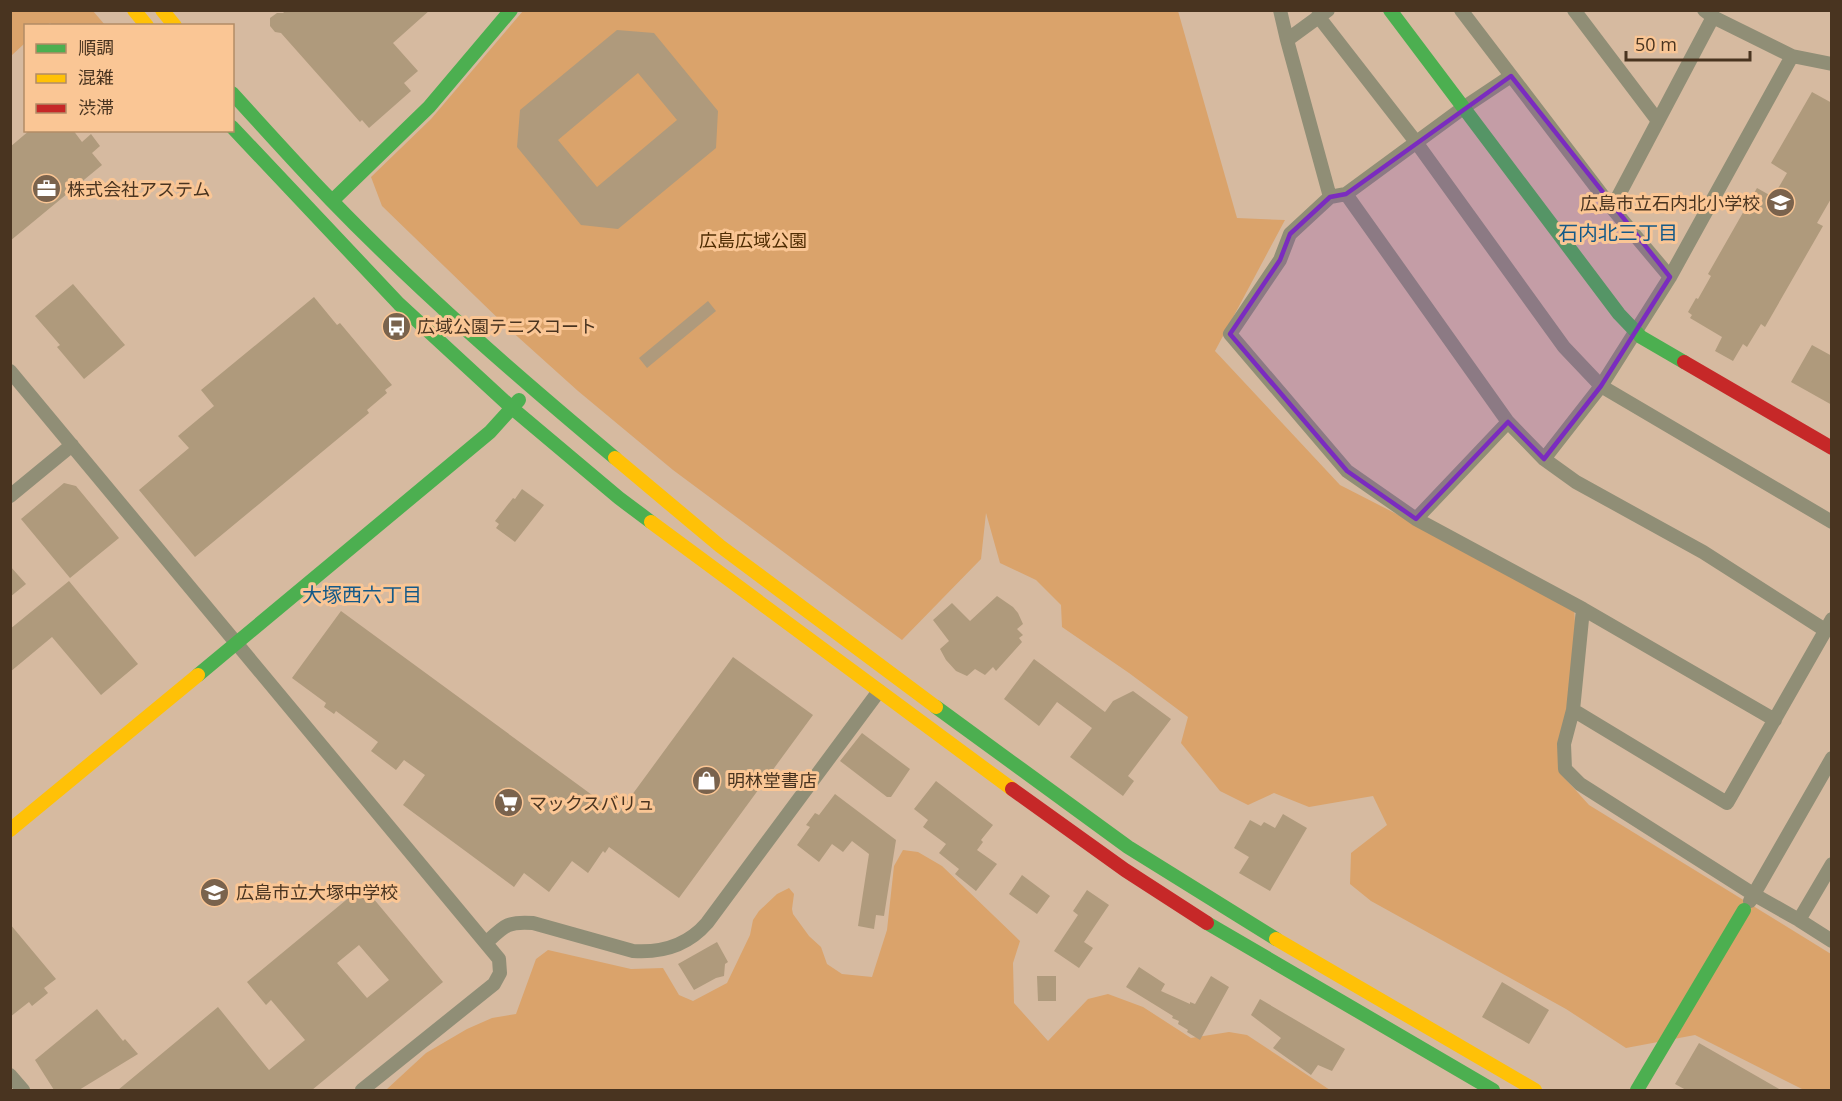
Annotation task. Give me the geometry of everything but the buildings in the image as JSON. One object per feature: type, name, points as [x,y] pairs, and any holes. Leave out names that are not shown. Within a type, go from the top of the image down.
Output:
[{"type":"street","points":[[135,10],[146,24]]},
{"type":"street","points":[[162,10],[173,24]]},
{"type":"street","points":[[332,201],[429,107],[511,10]]},
{"type":"street","points":[[1280,10],[1330,197]]},
{"type":"street","points":[[1390,10],[1619,314],[1635,332],[1832,448]]},
{"type":"street","points":[[1461,10],[1612,208],[1670,277]]},
{"type":"street","points":[[1574,10],[1658,121]]},
{"type":"street","points":[[1287,40],[1323,13],[1564,347],[1601,386],[1832,522]]},
{"type":"street","points":[[1612,208],[1658,121],[1708,14],[1792,56],[1832,64]]},
{"type":"street","points":[[1544,459],[1601,386],[1670,277],[1792,56]]},
{"type":"street","points":[[1511,76],[1463,108],[1346,194],[1330,197],[1290,234],[1280,260],[1230,334],[1347,471],[1416,519],[1583,609],[1775,720]]},
{"type":"street","points":[[234,95],[332,201],[425,291],[531,388],[720,546],[1118,840],[1242,919],[1535,1090]]},
{"type":"street","points":[[234,129],[399,304],[512,408],[619,498],[1086,843],[1164,896],[1493,1090]]},
{"type":"street","points":[[1346,194],[1508,422],[1544,459],[1576,482],[1828,625],[1727,803],[1573,710]]},
{"type":"street","points":[[10,371],[499,959],[500,973],[494,984],[362,1090]]},
{"type":"street","points":[[10,830],[490,432],[531,388]]},
{"type":"street","points":[[1416,519],[1508,422]]},
{"type":"street","points":[[10,496],[72,445]]},
{"type":"street","points":[[1583,609],[1573,710],[1564,744],[1564,769],[1580,784],[1832,941]]},
{"type":"street","points":[[486,943],[504,926],[516,922],[533,923],[633,951],[674,947],[698,933],[879,691]]},
{"type":"street","points":[[1637,1090],[1832,758]]},
{"type":"street","points":[[1799,920],[1832,864]]},
{"type":"street","points":[[10,1075],[23,1090]]},
{"type":"highlighted area","points":[[1511,76],[1670,277],[1601,386],[1544,459],[1508,422],[1416,519],[1347,471],[1230,334],[1280,260],[1290,234],[1330,197],[1346,194]]},
{"type":"green space","points":[[11,10],[93,11],[104,24],[24,24],[24,44],[11,56]]},
{"type":"green space","name":"広島広域公園","points":[[523,11],[1178,11],[1237,218],[1285,220],[1215,351],[1340,485],[1574,605],[1578,680],[1561,774],[1589,805],[1831,954],[1831,1090],[1804,1090],[1695,1035],[1626,1048],[1566,1009],[1371,901],[1350,884],[1351,853],[1387,825],[1373,796],[1309,807],[1274,793],[1248,805],[1220,791],[1181,743],[1188,717],[1062,627],[1061,605],[1036,580],[1000,563],[986,513],[981,559],[902,640],[673,470],[578,391],[508,328],[382,206],[371,177],[431,119]]},
{"type":"green space","points":[[903,850],[918,852],[942,866],[1020,941],[1013,963],[1014,1003],[1048,1041],[1088,999],[1108,994],[1143,1007],[1191,1038],[1229,1032],[1247,1035],[1330,1090],[387,1090],[426,1053],[467,1029],[492,1018],[516,1014],[536,959],[548,950],[631,969],[663,968],[679,995],[693,1001],[727,983],[750,935],[753,920],[777,894],[789,888],[794,894],[793,914],[809,936],[821,947],[827,964],[842,974],[872,977],[887,930],[894,866]]},
{"type":"traffic: fast","points":[[332,201],[429,107],[511,10]]},
{"type":"traffic: fast","points":[[1390,10],[1619,314],[1641,337],[1684,362]]},
{"type":"traffic: fast","points":[[234,95],[318,187],[399,268],[506,365],[615,458]]},
{"type":"traffic: fast","points":[[234,129],[399,304],[512,408],[651,522]]},
{"type":"traffic: fast","points":[[198,675],[490,432],[519,400]]},
{"type":"traffic: fast","points":[[936,707],[1128,847],[1276,939]]},
{"type":"traffic: fast","points":[[1637,1090],[1744,910]]},
{"type":"traffic: fast","points":[[1207,923],[1493,1090]]},
{"type":"traffic: slow","points":[[134,10],[145,24]]},
{"type":"traffic: slow","points":[[162,10],[173,24]]},
{"type":"traffic: slow","points":[[615,458],[720,546],[936,707]]},
{"type":"traffic: slow","points":[[651,522],[1012,789]]},
{"type":"traffic: slow","points":[[10,830],[198,675]]},
{"type":"traffic: slow","points":[[1276,939],[1535,1090]]},
{"type":"traffic: jam","points":[[1684,362],[1832,448]]},
{"type":"traffic: jam","points":[[1012,789],[1125,870],[1207,923]]},
{"type":"place","name":"株式会社アステム","points":[[46,189]]},
{"type":"place","name":"広島市立石内北小学校","points":[[1781,203]]},
{"type":"place","name":"広域公園テニスコート","points":[[396,326]]},
{"type":"place","name":"明林堂書店","points":[[706,780]]},
{"type":"place","name":"マックスバリュ","points":[[508,803]]},
{"type":"place","name":"広島市立大塚中学校","points":[[215,892]]},
{"type":"district","name":"石内北三丁目","points":[[1618,232]]},
{"type":"district","name":"大塚西六丁目","points":[[362,594]]}]
